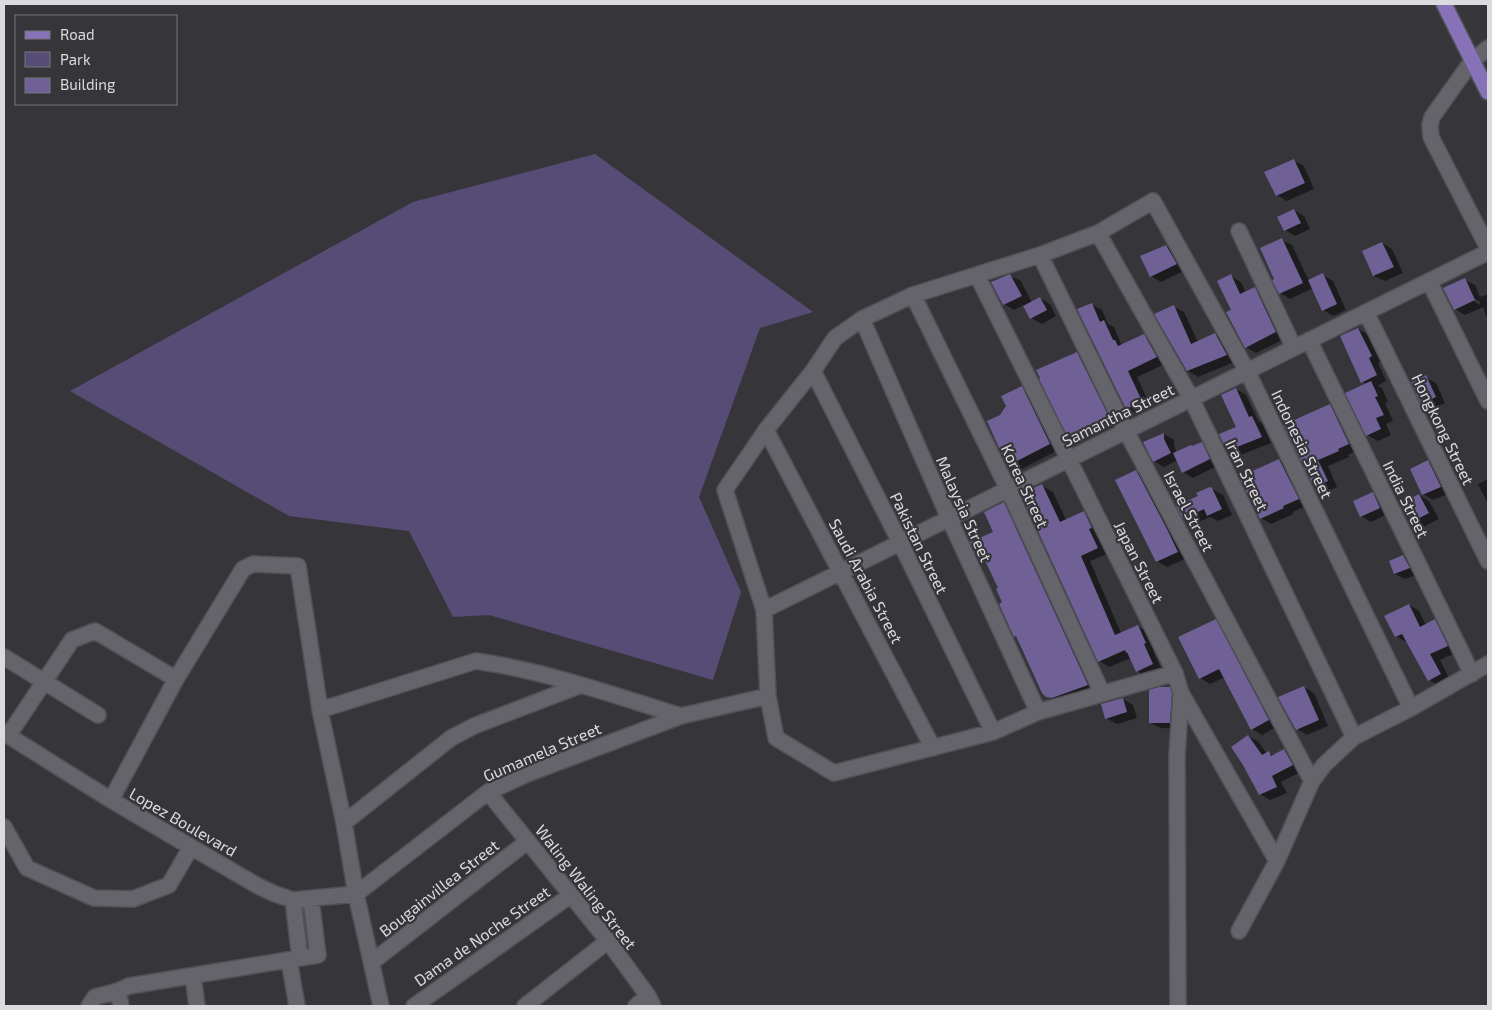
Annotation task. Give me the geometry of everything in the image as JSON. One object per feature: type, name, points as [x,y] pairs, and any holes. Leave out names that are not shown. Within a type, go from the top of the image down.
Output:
[{"type":"main road","points":[[1444,4],[1488,92]]},
{"type":"street","points":[[1488,48],[1472,61],[1432,117],[1430,126],[1431,137],[1488,250]]},
{"type":"street","name":"Indonesia Street","points":[[1098,233],[1153,201],[1247,371],[1411,708]]},
{"type":"street","points":[[1239,231],[1294,348]]},
{"type":"street","points":[[1098,233],[1040,255],[913,294],[862,319],[835,338],[813,371],[766,430],[725,490],[764,610],[768,696],[776,738],[834,773],[993,732],[1038,712],[1175,673]]},
{"type":"street","name":"Iran Street","points":[[1098,233],[1191,398],[1354,737]]},
{"type":"street","name":"Samantha Street","points":[[764,610],[1488,250]]},
{"type":"street","name":"Israel Street","points":[[1040,255],[1126,430],[1312,781]]},
{"type":"street","name":"Japan Street","points":[[977,275],[1175,673],[1181,692],[1277,861]]},
{"type":"street","points":[[1429,281],[1488,401]]},
{"type":"street","name":"Korea Street","points":[[913,294],[1008,489],[1102,694]]},
{"type":"street","name":"Hongkong Street","points":[[1366,312],[1488,561]]},
{"type":"street","name":"Malaysia Street","points":[[862,319],[949,518],[1038,712]]},
{"type":"street","name":"India Street","points":[[1309,340],[1472,674]]},
{"type":"street","name":"Pakistan Street","points":[[813,371],[900,542],[993,732]]},
{"type":"street","name":"Saudi Arabia Street","points":[[766,430],[933,748]]},
{"type":"street","points":[[111,800],[176,679],[243,569],[253,564],[298,566],[320,710],[344,823],[356,894],[381,1006]]},
{"type":"street","points":[[6,735],[72,640],[95,631],[176,679]]},
{"type":"street","points":[[4,656],[98,715]]},
{"type":"street","points":[[320,710],[476,661],[501,665],[581,685],[681,716]]},
{"type":"street","points":[[1239,931],[1277,861],[1312,781],[1324,765],[1354,737],[1411,708],[1488,664]]},
{"type":"street","points":[[344,823],[451,738],[474,726],[581,685]]},
{"type":"street","points":[[1178,1006],[1176,981],[1177,755],[1181,692]]},
{"type":"street","name":"Gumamela Street","points":[[356,894],[488,792],[527,774],[681,716],[768,696]]},
{"type":"street","name":"Lopez Boulevard","points":[[6,735],[111,800],[258,886],[275,894],[293,900],[356,894]]},
{"type":"street","name":"Waling Waling Street","points":[[488,792],[608,941],[651,1001]]},
{"type":"street","points":[[4,827],[27,868],[94,898],[133,899],[169,886],[191,847]]},
{"type":"street","name":"Bougainvillea Street","points":[[372,962],[528,842]]},
{"type":"street","name":"Dama de Noche Street","points":[[414,1006],[571,895]]},
{"type":"street","points":[[89,1006],[95,997],[129,986],[318,955],[311,899]]},
{"type":"street","points":[[293,900],[297,1006]]},
{"type":"street","points":[[525,1006],[608,941]]},
{"type":"street","points":[[193,976],[197,1006]]},
{"type":"street","points":[[118,990],[121,1006]]},
{"type":"street","points":[[636,1006],[651,1001]]},
{"type":"green space","points":[[595,154],[813,312],[760,328],[699,497],[741,592],[713,680],[489,615],[453,617],[409,531],[289,516],[70,391],[413,202]]},
{"type":"building","points":[[1294,159],[1305,183],[1276,196],[1264,172]]},
{"type":"building","points":[[1294,209],[1301,223],[1284,231],[1277,217]]},
{"type":"building","points":[[1282,238],[1303,283],[1279,294],[1260,248]]},
{"type":"building","points":[[1382,242],[1394,267],[1373,276],[1362,251]]},
{"type":"building","points":[[1166,245],[1177,264],[1150,277],[1140,256]]},
{"type":"building","points":[[1323,273],[1337,304],[1322,311],[1308,280]]},
{"type":"building","points":[[1010,274],[1022,296],[1003,305],[991,282]]},
{"type":"building","points":[[1231,274],[1240,294],[1255,287],[1276,332],[1245,348],[1226,312],[1231,310],[1217,281]]},
{"type":"building","points":[[1465,278],[1475,300],[1454,310],[1443,288]]},
{"type":"building","points":[[1040,297],[1047,310],[1030,319],[1023,306]]},
{"type":"building","points":[[1092,303],[1100,322],[1104,320],[1113,340],[1115,340],[1118,346],[1144,334],[1157,357],[1128,371],[1142,401],[1126,409],[1077,309]]},
{"type":"building","points":[[1174,305],[1191,344],[1215,333],[1227,355],[1187,371],[1154,314]]},
{"type":"building","points":[[1358,328],[1372,356],[1369,358],[1377,375],[1361,383],[1340,336]]},
{"type":"building","points":[[1077,352],[1109,417],[1067,436],[1036,370]]},
{"type":"building","points":[[1426,375],[1436,397],[1421,404],[1411,382]]},
{"type":"building","points":[[1371,381],[1378,396],[1375,397],[1384,415],[1376,418],[1381,429],[1366,436],[1345,393]]},
{"type":"building","points":[[1022,386],[1050,444],[1007,466],[987,421],[1000,415],[1006,406],[1001,396]]},
{"type":"building","points":[[1236,388],[1249,417],[1252,416],[1262,437],[1227,451],[1219,434],[1236,427],[1221,395]]},
{"type":"building","points":[[1330,404],[1349,444],[1338,449],[1339,451],[1318,460],[1328,481],[1314,487],[1283,425]]},
{"type":"building","points":[[1164,433],[1164,439],[1171,453],[1153,462],[1143,442]]},
{"type":"building","points":[[1202,442],[1210,459],[1182,473],[1173,453]]},
{"type":"building","points":[[1279,459],[1299,499],[1260,519],[1239,477]]},
{"type":"building","points":[[1428,460],[1441,487],[1422,495],[1410,469]]},
{"type":"building","points":[[1136,470],[1178,552],[1156,562],[1115,480]]},
{"type":"building","points":[[1042,484],[1060,522],[1084,511],[1092,528],[1089,529],[1098,548],[1081,556],[1115,635],[1138,625],[1153,664],[1136,672],[1125,650],[1098,662],[1021,494]]},
{"type":"building","points":[[1210,487],[1222,509],[1207,516],[1204,509],[1183,519],[1176,506],[1198,496],[1196,493]]},
{"type":"building","points":[[1373,492],[1380,508],[1360,517],[1353,501]]},
{"type":"building","points":[[1419,494],[1429,513],[1412,522],[1402,503]]},
{"type":"building","points":[[1004,502],[1088,685],[1052,698],[1046,697],[1042,693],[999,604],[1002,602],[996,589],[998,588],[983,556],[978,558],[970,542],[993,532],[984,512]]},
{"type":"building","points":[[1403,555],[1410,568],[1394,574],[1389,561]]},
{"type":"building","points":[[1409,604],[1420,627],[1435,619],[1448,646],[1430,654],[1441,674],[1428,681],[1402,634],[1395,637],[1384,616]]},
{"type":"building","points":[[1216,619],[1269,720],[1251,730],[1219,669],[1199,679],[1178,637]]},
{"type":"building","points":[[1304,686],[1319,720],[1296,730],[1278,697]]},
{"type":"building","points":[[1159,687],[1170,687],[1172,694],[1170,723],[1149,723],[1149,690]]},
{"type":"building","points":[[1123,698],[1127,712],[1105,719],[1101,704]]},
{"type":"building","points":[[1248,735],[1262,755],[1269,751],[1271,756],[1284,749],[1293,765],[1272,776],[1277,787],[1259,795],[1231,747]]}]
